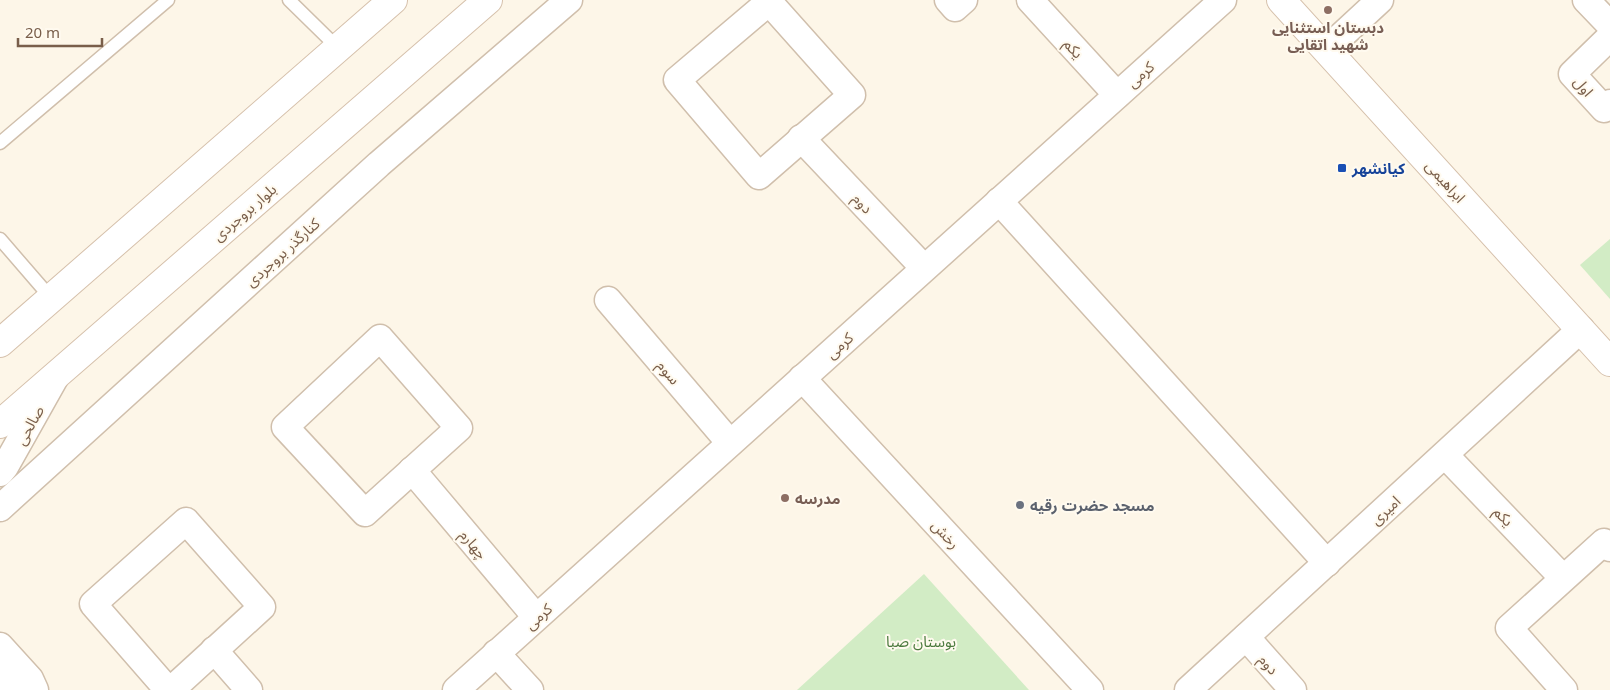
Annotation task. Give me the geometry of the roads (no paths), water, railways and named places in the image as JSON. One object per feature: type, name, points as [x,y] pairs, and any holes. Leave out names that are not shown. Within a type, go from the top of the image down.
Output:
[{"type":"main road","points":[[0,343],[392,0]]},
{"type":"main road","name":"بلوار بروجردی","points":[[0,424],[488,0]]},
{"type":"main road","name":"ابراهیمی","points":[[1281,0],[1610,362]]},
{"type":"street","name":"کنارگذر بروجردی","points":[[0,508],[357,184],[568,0]]},
{"type":"street","points":[[948,0],[955,8],[964,0]]},
{"type":"street","name":"یکم","points":[[1030,0],[1117,95]]},
{"type":"street","name":"کرمی","points":[[456,690],[1223,0]]},
{"type":"street","points":[[1326,50],[1380,0]]},
{"type":"street","points":[[1586,0],[1610,25]]},
{"type":"street","points":[[769,2],[852,95],[801,138],[759,176],[677,80],[769,2]]},
{"type":"street","name":"اول","points":[[1610,37],[1572,74],[1604,109],[1610,103]]},
{"type":"street","name":"دوم","points":[[801,138],[924,268]]},
{"type":"street","points":[[999,201],[1327,563]]},
{"type":"street","name":"سوم","points":[[608,300],[730,444]]},
{"type":"street","name":"امیری","points":[[1188,690],[1582,329]]},
{"type":"street","points":[[380,338],[459,428],[412,470],[365,513],[285,427],[380,338]]},
{"type":"street","name":"صالحی","points":[[0,473],[56,377]]},
{"type":"street","name":"رخش","points":[[802,378],[1090,690]]},
{"type":"street","name":"یکم","points":[[1445,454],[1563,578]]},
{"type":"street","name":"چهارم","points":[[412,470],[536,618]]},
{"type":"street","points":[[186,521],[262,607],[214,650],[169,690],[93,604],[186,521]]},
{"type":"street","points":[[1564,690],[1509,628],[1604,542],[1610,548]]},
{"type":"street","name":"دوم","points":[[1246,637],[1293,690]]},
{"type":"street","points":[[0,646],[30,679],[35,690]]},
{"type":"street","points":[[214,650],[249,690]]},
{"type":"street","points":[[496,653],[530,690]]},
{"type":"street","points":[[0,675],[14,690]]},
{"type":"lane","points":[[0,144],[168,0]]},
{"type":"lane","points":[[290,0],[338,48]]},
{"type":"lane","points":[[0,239],[51,298]]},
{"type":"place","name":"دبستان استثنایی شهید اتقایی","points":[[1328,10]]},
{"type":"place","name":"کیانشهر","points":[[1342,168]]},
{"type":"place","name":"مدرسه","points":[[785,498]]},
{"type":"place","name":"مسجد حضرت رقیه","points":[[1020,505]]},
{"type":"park label","name":"بوستان صبا","points":[[921,641]]}]
